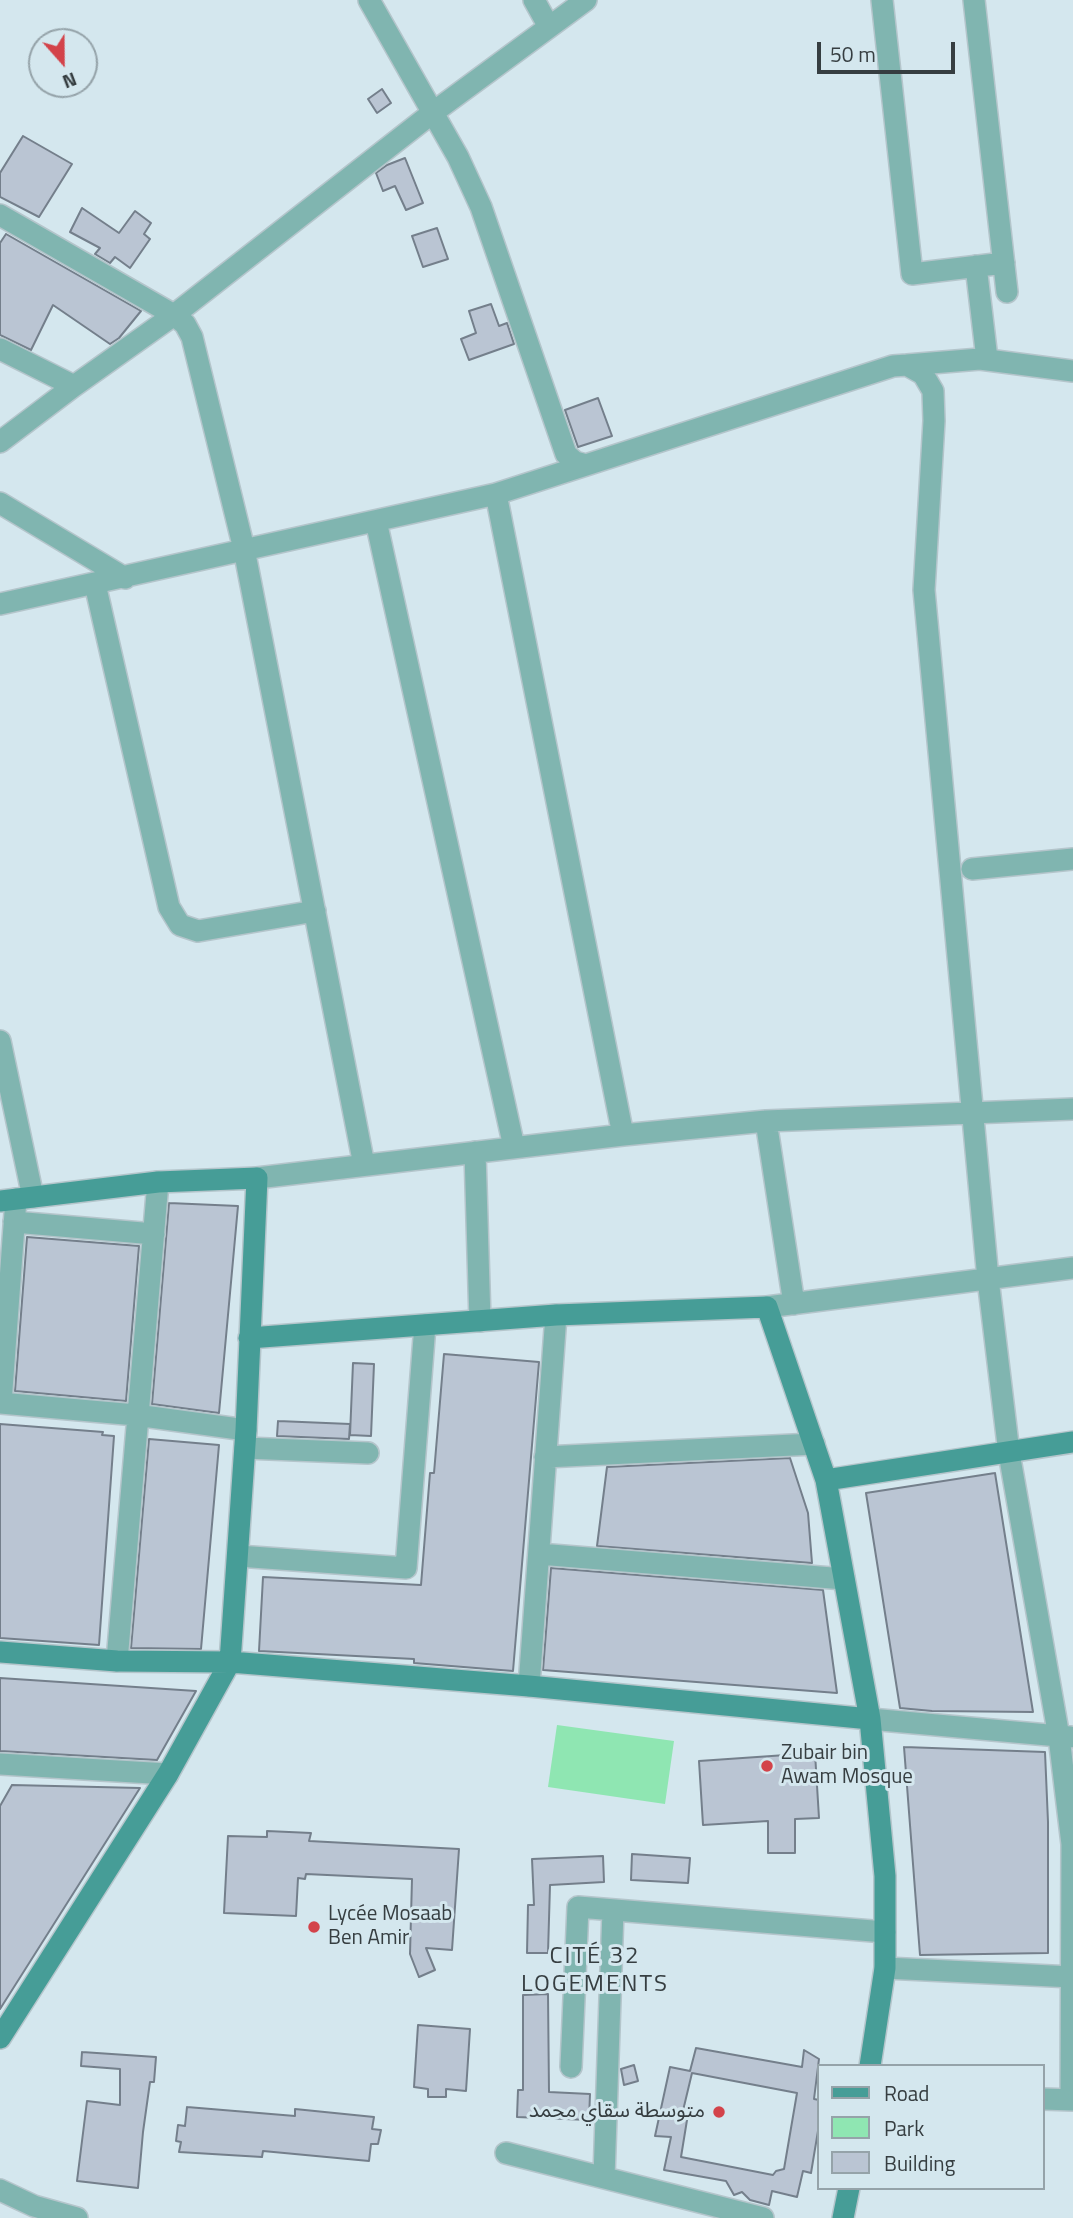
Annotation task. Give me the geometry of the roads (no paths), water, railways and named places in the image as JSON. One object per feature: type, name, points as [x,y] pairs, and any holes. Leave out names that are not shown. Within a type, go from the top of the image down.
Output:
[{"type":"street","points":[[369,0],[458,157],[481,207],[566,454],[575,462],[586,465]]},
{"type":"street","points":[[534,0],[549,27]]},
{"type":"street","points":[[0,442],[174,315],[432,114],[586,0]]},
{"type":"street","points":[[881,0],[912,274],[1004,263]]},
{"type":"street","points":[[974,0],[1007,292]]},
{"type":"street","points":[[0,215],[174,315],[185,324],[192,337],[244,549],[363,1165]]},
{"type":"street","points":[[976,266],[987,359]]},
{"type":"street","points":[[0,349],[74,386]]},
{"type":"street","points":[[0,604],[496,494],[893,366],[987,359],[1073,371]]},
{"type":"street","points":[[907,365],[923,374],[933,391],[934,421],[925,590],[988,1279],[1009,1453],[1066,1737],[1072,1844],[1072,2100],[1045,2099]]},
{"type":"street","points":[[496,494],[623,1135]]},
{"type":"street","points":[[0,503],[125,578]]},
{"type":"street","points":[[376,521],[514,1147]]},
{"type":"street","points":[[95,584],[169,907],[180,925],[198,931],[315,911]]},
{"type":"street","points":[[972,869],[1073,859]]},
{"type":"street","points":[[0,1041],[16,1199],[0,1403],[136,1415],[246,1439],[368,1453]]},
{"type":"street","points":[[16,1199],[158,1182],[257,1178],[514,1147],[766,1121],[1073,1109]]},
{"type":"street","points":[[766,1121],[794,1304]]},
{"type":"street","points":[[475,1152],[480,1321]]},
{"type":"street","points":[[0,2038],[168,1774],[230,1662],[246,1439],[257,1178]]},
{"type":"street","points":[[117,1661],[158,1182]]},
{"type":"street","points":[[14,1222],[154,1234]]},
{"type":"street","points":[[249,1338],[556,1315],[767,1307],[1073,1268]]},
{"type":"street","points":[[767,1307],[826,1480],[870,1719],[885,1876],[886,1968],[870,2064]]},
{"type":"street","points":[[529,1686],[556,1315]]},
{"type":"street","points":[[238,1556],[406,1568],[425,1325]]},
{"type":"street","points":[[826,1480],[1073,1442]]},
{"type":"street","points":[[545,1457],[814,1444]]},
{"type":"street","points":[[538,1554],[844,1578]]},
{"type":"street","points":[[0,1652],[117,1661],[230,1662],[529,1686],[1066,1737]]},
{"type":"street","points":[[0,1764],[168,1774]]},
{"type":"street","points":[[571,2067],[578,1907],[885,1932]]},
{"type":"street","points":[[604,2177],[613,1910]]},
{"type":"street","points":[[886,1968],[1073,1977]]},
{"type":"street","points":[[506,2153],[763,2218]]},
{"type":"street","points":[[0,2190],[34,2206],[77,2218]]},
{"type":"street","points":[[843,2218],[849,2190]]},
{"type":"place","name":"Zubair bin Awam Mosque","points":[[767,1766]]},
{"type":"place","name":"Lycée Mosaab Ben Amir","points":[[314,1927]]},
{"type":"place","name":"متوسطة سقاي محمد","points":[[719,2112]]},
{"type":"district","name":"CITÉ 32 LOGEMENTS","points":[[595,1971]]}]
